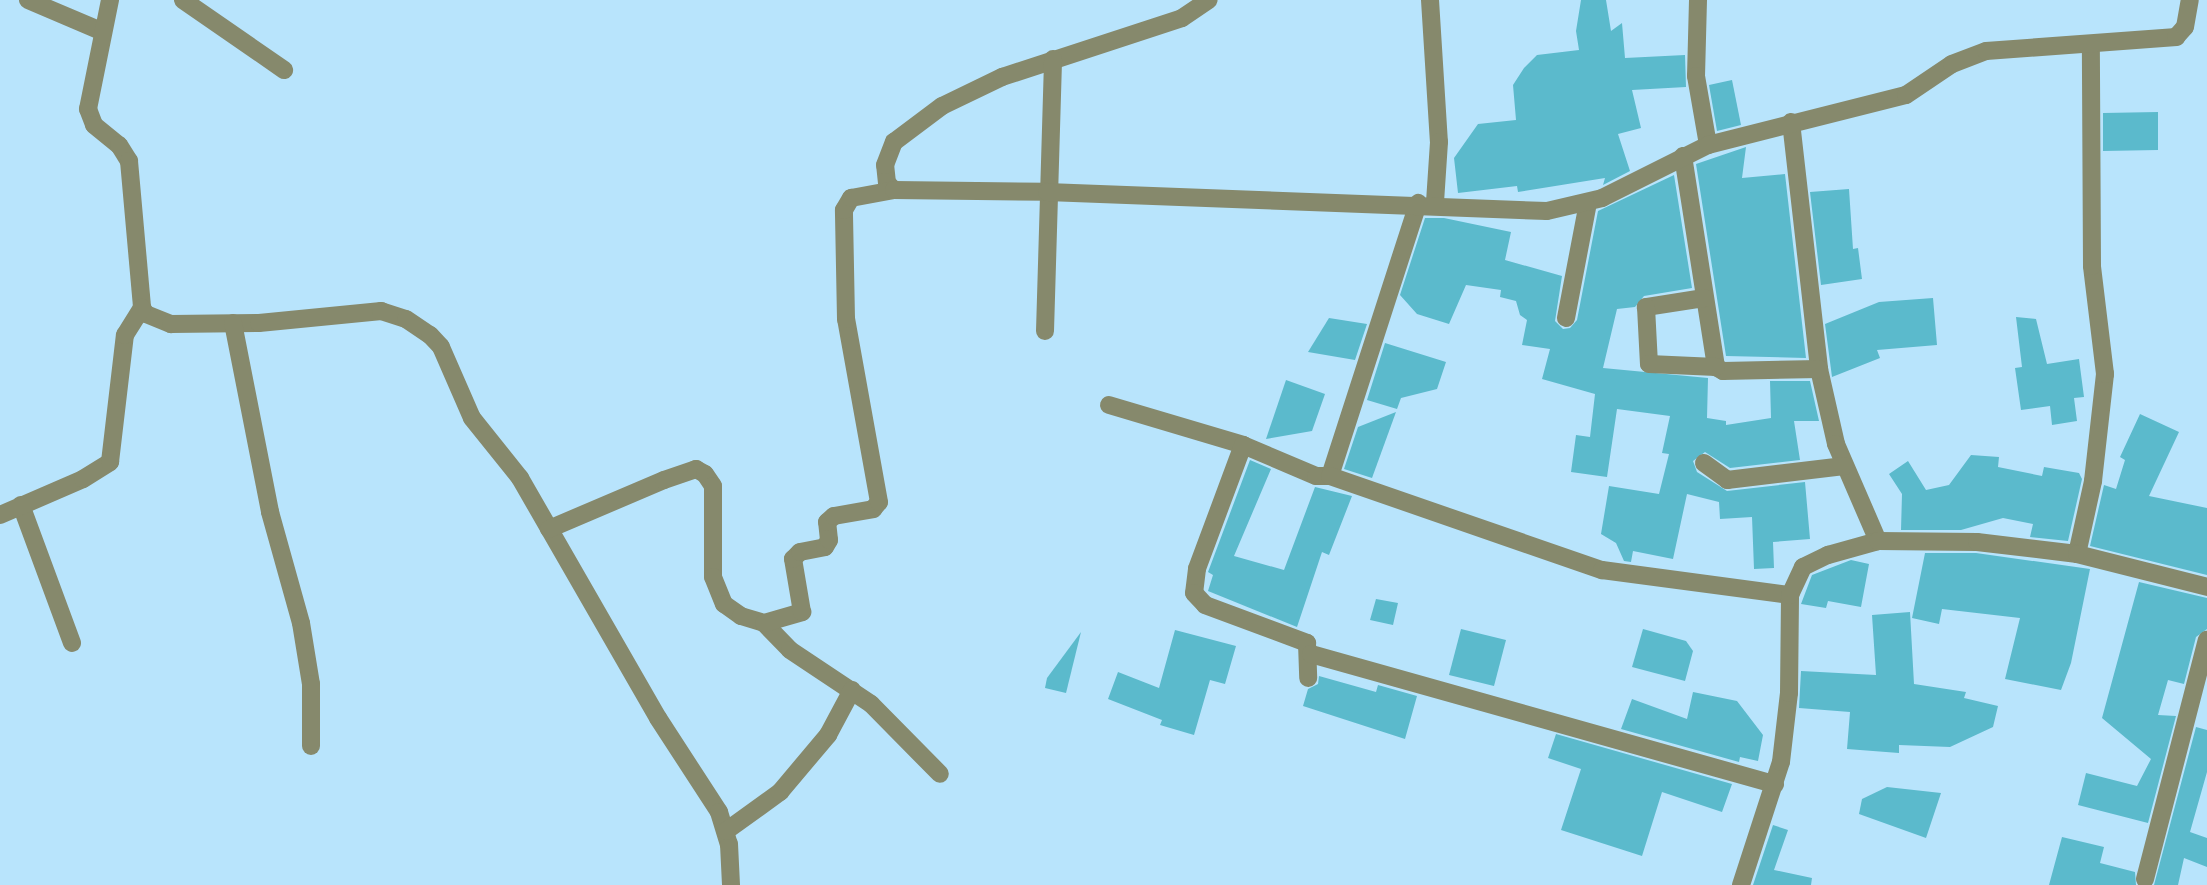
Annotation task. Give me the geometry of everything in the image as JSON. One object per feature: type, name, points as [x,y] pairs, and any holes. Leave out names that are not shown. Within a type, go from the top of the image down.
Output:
[{"type":"street","points":[[28,0],[101,31]]},
{"type":"street","points":[[0,515],[110,462],[125,335],[142,308],[131,167],[124,150],[94,125],[88,108],[101,31],[110,0]]},
{"type":"street","points":[[183,0],[284,70]]},
{"type":"street","points":[[894,190],[887,183],[885,166],[894,142],[968,92],[1053,59],[1182,18],[1209,0]]},
{"type":"street","points":[[1330,476],[1426,203],[1439,142],[1430,0]]},
{"type":"street","points":[[1698,0],[1696,76],[1708,145]]},
{"type":"street","points":[[764,623],[802,611],[793,559],[800,552],[825,547],[830,540],[827,522],[834,516],[873,509],[879,502],[846,319],[844,211],[851,198],[894,190],[1047,192],[1426,203],[1521,212],[1588,203],[1708,145],[1906,95],[1952,64],[1986,51],[2176,37],[2185,27],[2190,0]]},
{"type":"street","points":[[2077,554],[2093,481],[2105,374],[2092,266],[2091,44]]},
{"type":"street","points":[[1045,331],[1053,59]]},
{"type":"street","points":[[1791,122],[1819,369],[1844,466],[1878,541]]},
{"type":"street","points":[[1683,156],[1716,367]]},
{"type":"street","points":[[1566,318],[1588,203]]},
{"type":"street","points":[[1704,298],[1646,307],[1649,364],[1716,367],[1723,372],[1819,369]]},
{"type":"street","points":[[142,308],[153,320],[171,324],[233,323],[381,311],[419,326],[441,347],[472,418],[520,478],[726,831],[731,885]]},
{"type":"street","points":[[233,323],[270,513],[301,623],[311,684],[311,746]]},
{"type":"street","points":[[1109,405],[1243,445],[1316,476],[1330,476],[1602,570],[1790,595]]},
{"type":"street","points":[[1243,445],[1197,569],[1194,593],[1205,605],[1303,640],[1311,654],[1308,678]]},
{"type":"street","points":[[1704,463],[1727,480],[1844,466]]},
{"type":"street","points":[[549,529],[696,469],[705,474],[713,486],[716,592],[741,617],[764,623],[790,650],[852,690],[940,774]]},
{"type":"street","points":[[20,505],[72,643]]},
{"type":"street","points":[[1741,885],[1775,784],[1788,704],[1790,595],[1803,567],[1828,555],[1878,541],[1977,542],[2077,554],[2207,587]]},
{"type":"street","points":[[2145,879],[2207,640]]},
{"type":"street","points":[[1311,654],[1775,784]]},
{"type":"street","points":[[726,831],[780,792],[828,735],[852,690]]},
{"type":"building","points":[[1581,0],[1606,0],[1611,31],[1622,23],[1625,58],[1685,55],[1686,87],[1632,90],[1641,128],[1618,134],[1630,171],[1603,185],[1605,178],[1518,192],[1517,186],[1458,193],[1454,158],[1478,124],[1516,120],[1513,85],[1524,68],[1537,55],[1579,50],[1576,31]]},
{"type":"building","points":[[1732,80],[1741,125],[1717,131],[1709,85]]},
{"type":"building","points":[[2158,112],[2158,150],[2103,151],[2103,113]]},
{"type":"building","points":[[1746,147],[1742,178],[1785,174],[1806,358],[1726,356],[1696,164]]},
{"type":"building","points":[[1674,175],[1692,288],[1644,296],[1635,307],[1617,309],[1603,368],[1708,378],[1707,418],[1726,421],[1726,425],[1771,418],[1770,381],[1810,381],[1819,421],[1794,421],[1800,460],[1730,468],[1705,452],[1693,461],[1697,472],[1727,491],[1805,482],[1810,539],[1773,542],[1774,568],[1754,569],[1752,517],[1720,519],[1719,502],[1687,494],[1673,559],[1633,551],[1631,562],[1624,561],[1616,543],[1601,534],[1609,486],[1659,494],[1669,454],[1662,453],[1670,416],[1617,409],[1607,477],[1571,472],[1576,435],[1590,437],[1595,394],[1542,379],[1550,349],[1522,345],[1527,320],[1520,315],[1516,301],[1500,297],[1501,290],[1466,285],[1449,324],[1417,314],[1400,295],[1425,218],[1444,218],[1511,232],[1505,260],[1562,276],[1555,321],[1563,329],[1570,328],[1577,320],[1598,211]]},
{"type":"building","points":[[1849,189],[1853,249],[1858,248],[1862,279],[1821,285],[1810,192]]},
{"type":"building","points":[[1933,298],[1937,345],[1877,350],[1880,358],[1832,377],[1825,324],[1879,302]]},
{"type":"building","points":[[2016,317],[2036,319],[2047,364],[2079,359],[2084,397],[2074,398],[2077,421],[2052,425],[2050,406],[2021,410],[2015,368],[2022,367]]},
{"type":"building","points":[[1329,318],[1367,324],[1355,360],[1308,352]]},
{"type":"building","points":[[1385,343],[1446,362],[1437,389],[1401,398],[1397,409],[1367,400]]},
{"type":"building","points":[[1286,380],[1325,394],[1312,431],[1266,439]]},
{"type":"building","points":[[1396,412],[1372,478],[1344,469],[1358,427]]},
{"type":"building","points":[[2140,414],[2179,432],[2149,496],[2207,508],[2207,575],[2090,546],[2104,485],[2116,489],[2125,460],[2120,457]]},
{"type":"building","points":[[1971,455],[1999,457],[1998,467],[2042,476],[2044,467],[2079,473],[2082,479],[2068,541],[2030,537],[2033,524],[2003,518],[1961,530],[1901,530],[1902,494],[1889,474],[1908,461],[1926,490],[1949,485]]},
{"type":"building","points":[[1250,460],[1271,469],[1234,556],[1284,570],[1315,487],[1352,496],[1329,555],[1322,552],[1297,627],[1208,591],[1213,575],[1208,572]]},
{"type":"building","points":[[1925,553],[1976,553],[2090,569],[2071,663],[2061,690],[2005,679],[2020,618],[1942,609],[1939,624],[1912,618]]},
{"type":"building","points":[[1851,560],[1869,564],[1861,607],[1828,601],[1826,608],[1801,604],[1812,575]]},
{"type":"building","points":[[2139,582],[2207,598],[2207,629],[2196,637],[2184,684],[2168,680],[2158,715],[2176,716],[2148,823],[2078,805],[2086,773],[2137,786],[2151,759],[2102,718]]},
{"type":"building","points":[[1376,599],[1398,603],[1393,625],[1370,620]]},
{"type":"building","points":[[1910,612],[1914,684],[1966,692],[1964,698],[1998,706],[1993,727],[1950,747],[1899,745],[1899,753],[1847,749],[1850,712],[1799,708],[1801,671],[1876,675],[1872,615]]},
{"type":"building","points":[[1461,629],[1506,640],[1494,686],[1449,675]]},
{"type":"building","points":[[1643,629],[1686,641],[1693,651],[1685,681],[1632,667]]},
{"type":"building","points":[[1175,630],[1236,646],[1225,684],[1210,680],[1194,735],[1160,725],[1162,720],[1108,699],[1118,672],[1159,688]]},
{"type":"building","points":[[1081,632],[1066,693],[1045,688],[1047,678]]},
{"type":"building","points":[[1319,676],[1376,692],[1378,685],[1417,696],[1405,739],[1303,706],[1308,689],[1318,684]]},
{"type":"building","points":[[1693,692],[1737,701],[1763,735],[1758,761],[1740,757],[1739,762],[1621,729],[1632,699],[1687,719]]},
{"type":"building","points":[[2196,727],[2207,730],[2207,772],[2190,832],[2207,838],[2207,867],[2184,858],[2178,885],[2154,885]]},
{"type":"building","points":[[1556,734],[1732,784],[1722,812],[1662,792],[1642,856],[1561,830],[1581,769],[1548,758]]},
{"type":"building","points":[[1887,787],[1941,793],[1926,838],[1859,814],[1862,799]]},
{"type":"building","points":[[1773,825],[1788,830],[1774,870],[1812,878],[1811,885],[1753,885]]},
{"type":"building","points":[[2062,837],[2104,847],[2100,863],[2135,872],[2136,885],[2049,885]]}]
